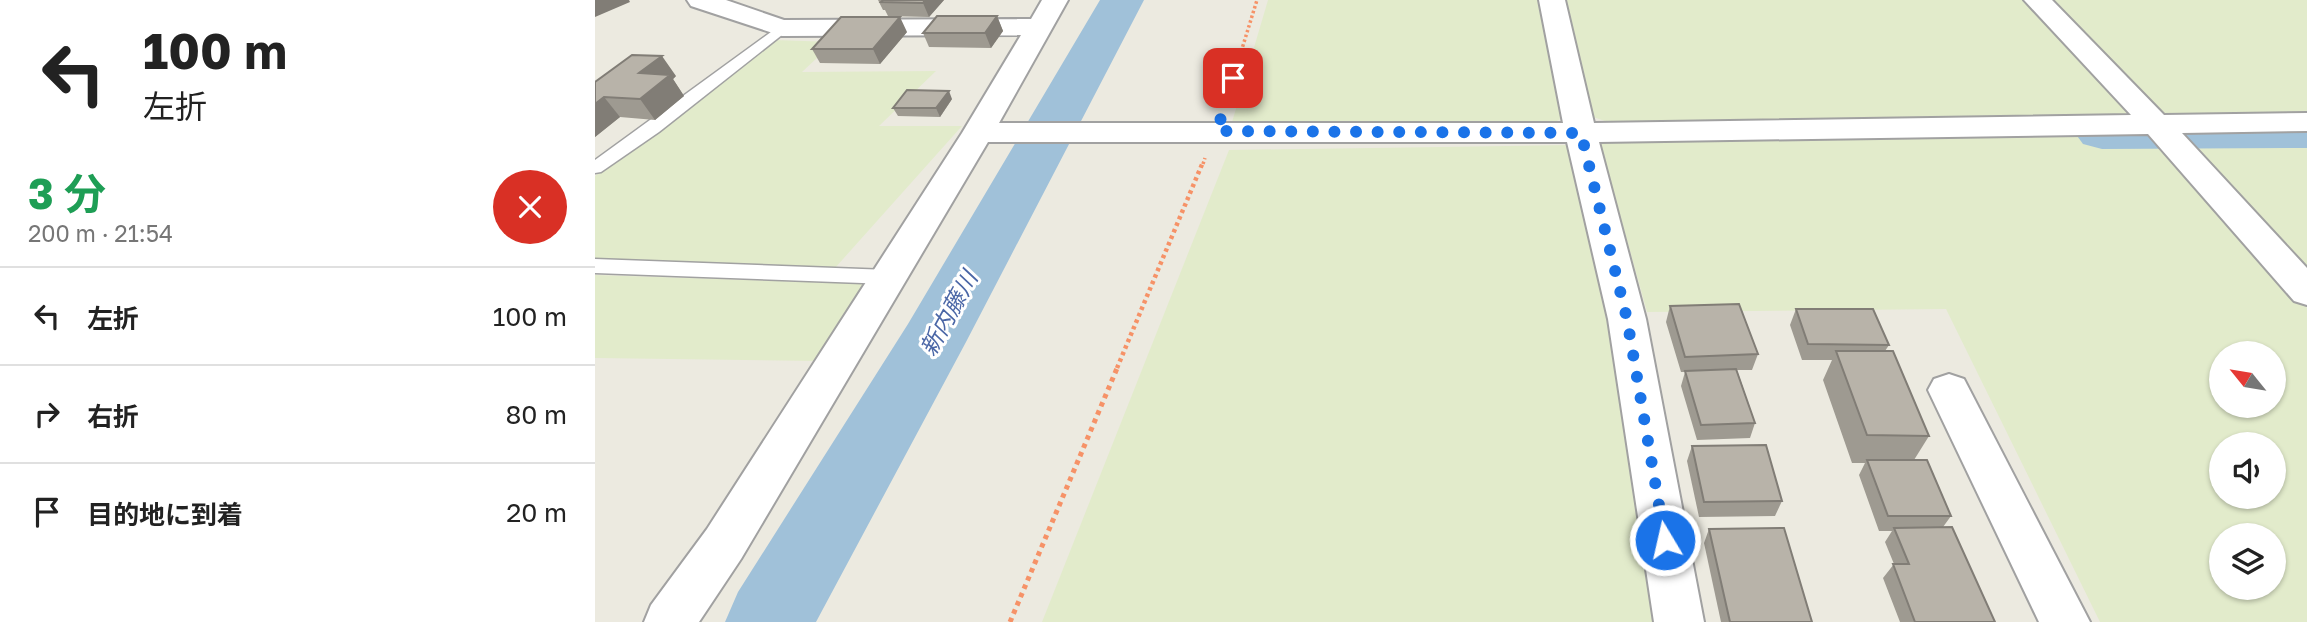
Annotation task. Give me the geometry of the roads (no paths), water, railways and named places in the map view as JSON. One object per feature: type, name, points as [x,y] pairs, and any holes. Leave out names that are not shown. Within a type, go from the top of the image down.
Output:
[{"type":"street","points":[[700,0],[753,7],[782,28],[1046,14]]},
{"type":"street","points":[[1552,0],[1581,133],[1627,319],[1679,622]]},
{"type":"street","points":[[2037,0],[2156,124],[2307,292]]},
{"type":"street","points":[[669,622],[724,544],[978,133],[1046,14]]},
{"type":"street","points":[[978,133],[1581,133],[2307,122]]},
{"type":"street","points":[[1949,390],[2065,622]]},
{"type":"lane","points":[[595,168],[653,128],[782,28]]},
{"type":"lane","points":[[595,266],[889,277]]},
{"type":"waterway","name":"新内藤川","points":[[769,622],[932,342],[1122,0]]},
{"type":"waterway","points":[[2102,133],[2307,132]]}]
